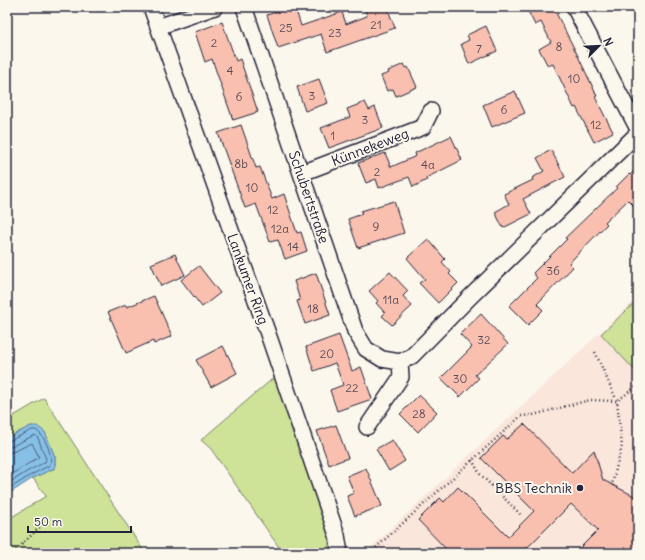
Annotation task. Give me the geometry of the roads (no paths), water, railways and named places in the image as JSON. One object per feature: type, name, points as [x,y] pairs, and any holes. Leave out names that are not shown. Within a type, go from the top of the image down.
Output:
[{"type":"street","name":"Lankumer Ring","points":[[151,7],[270,339],[336,535],[340,553]]},
{"type":"street","points":[[158,27],[215,7]]},
{"type":"street","name":"Schubertstraße","points":[[244,7],[355,331],[366,349],[382,359],[400,362]]},
{"type":"street","points":[[574,7],[638,129]]},
{"type":"street","name":"Künnekeweg","points":[[302,173],[423,127],[431,111]]},
{"type":"street","points":[[367,427],[401,377],[400,362],[412,356],[469,298],[638,133]]},
{"type":"water","points":[[31,426],[37,426],[45,432],[55,457],[55,468],[33,478],[7,495],[7,438]]},
{"type":"place","name":"BBS Technik","points":[[580,488]]}]
